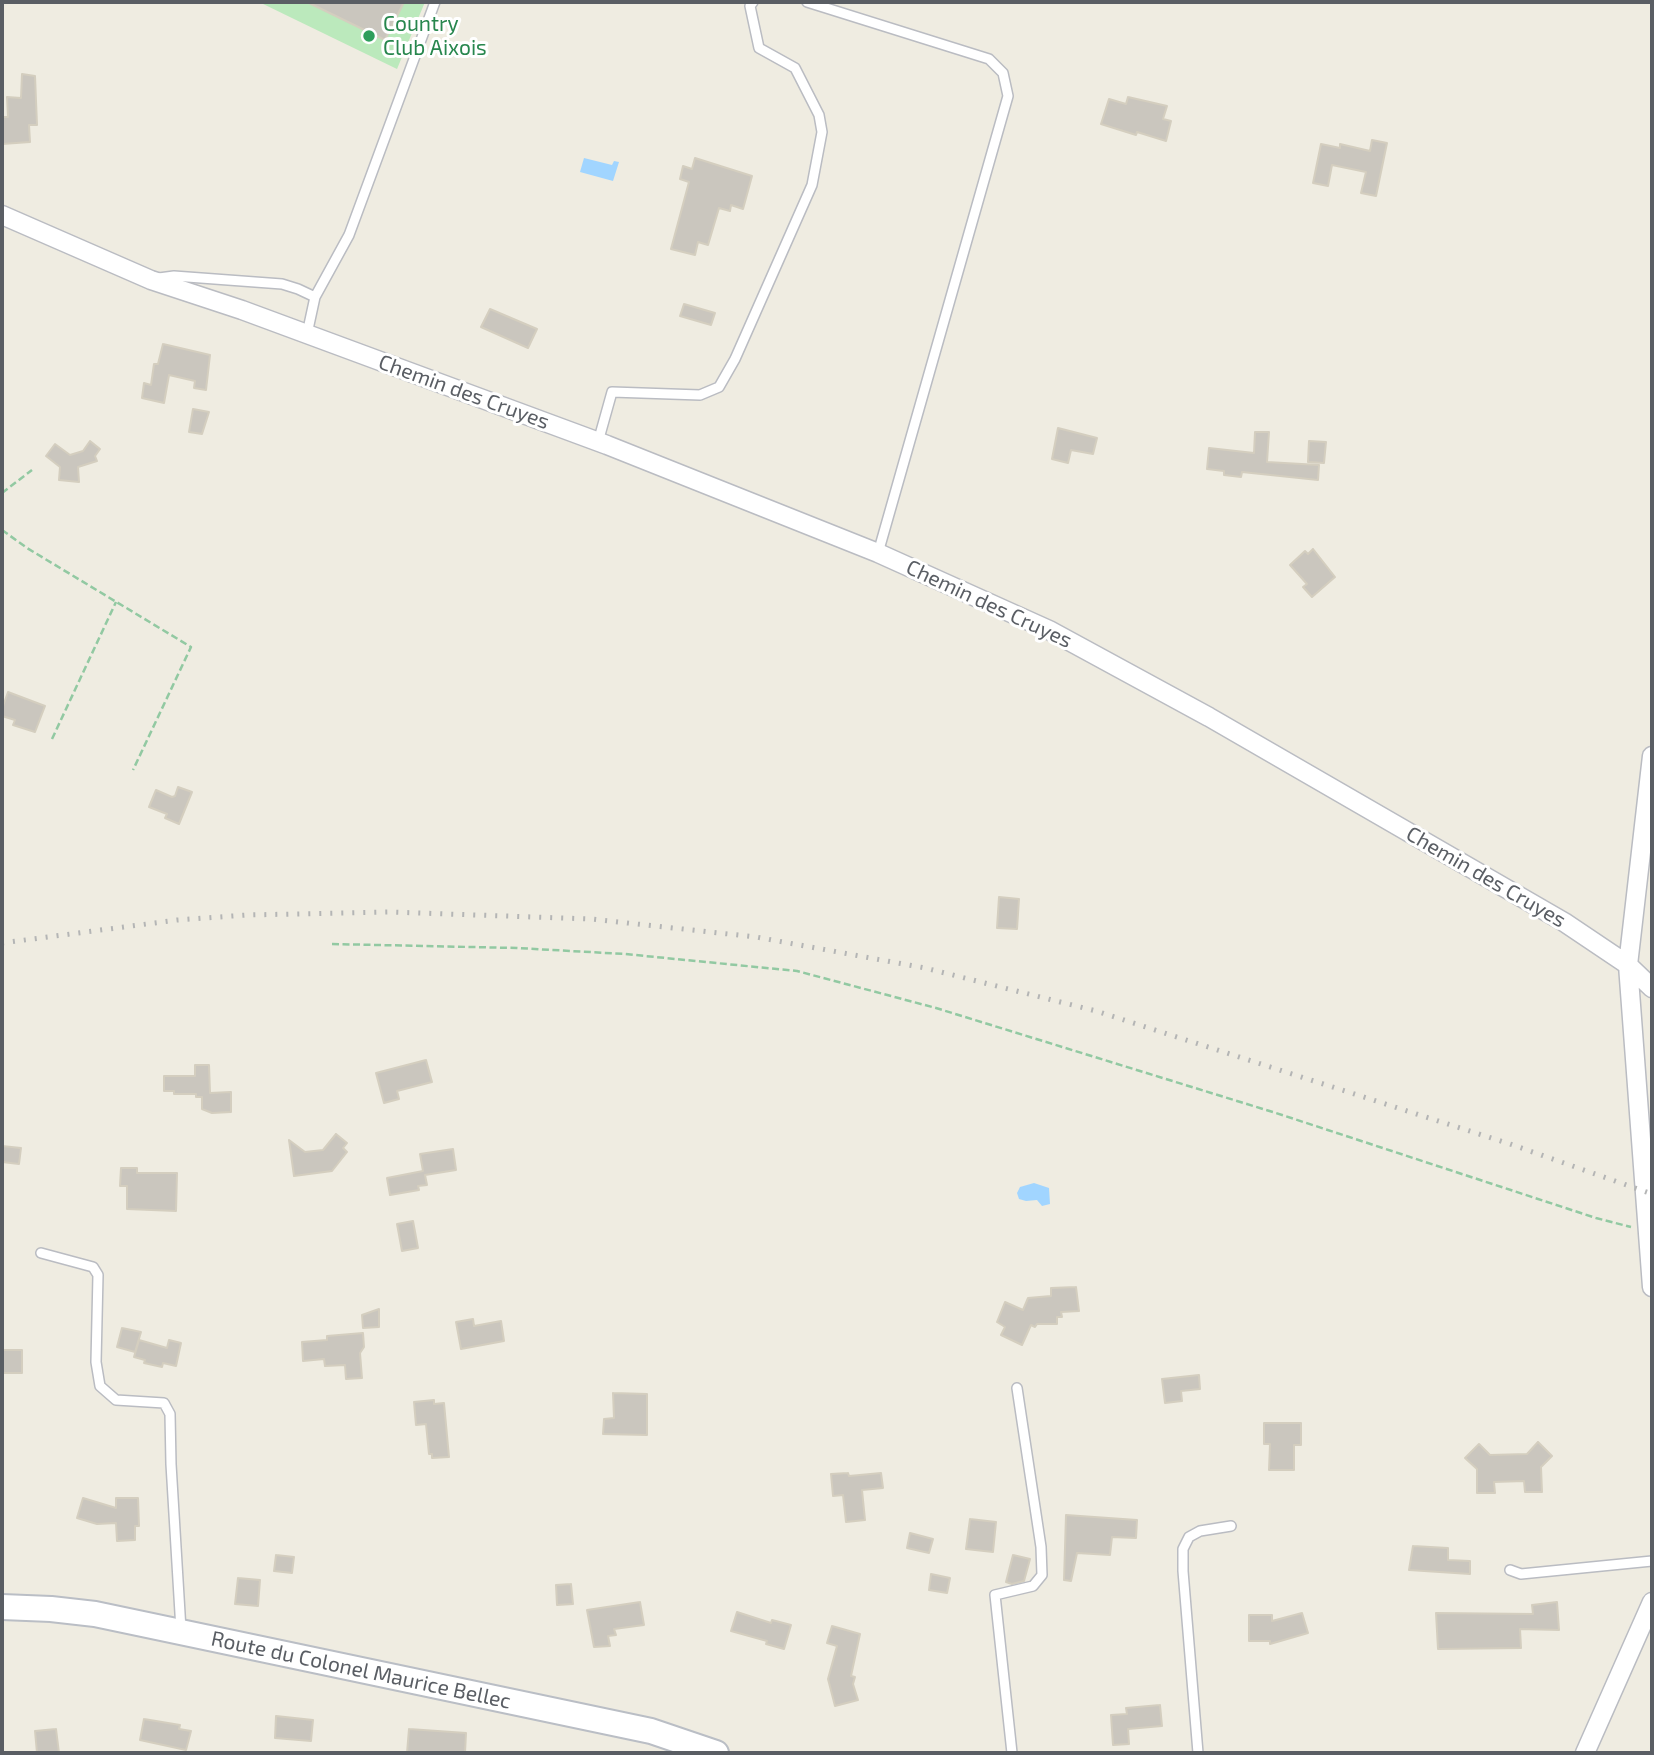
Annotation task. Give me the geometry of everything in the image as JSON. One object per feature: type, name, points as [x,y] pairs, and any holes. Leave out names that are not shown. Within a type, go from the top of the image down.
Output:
[{"type":"main road","name":"Route du Colonel Maurice Bellec","points":[[2,1607],[95,1614],[650,1731],[716,1753]]},
{"type":"street","name":"Chemin des Cruyes","points":[[2,215],[151,280],[307,334],[598,442],[878,553],[1049,630],[1199,711],[1564,922],[1628,965],[1652,988]]},
{"type":"street","points":[[1652,757],[1628,965],[1650,1231],[1652,1287]]},
{"type":"street","points":[[1586,1753],[1652,1602]]},
{"type":"lane","points":[[307,334],[315,297],[349,235],[435,2]]},
{"type":"lane","points":[[598,442],[612,392],[701,395],[719,387],[740,348],[812,185],[822,132],[819,115],[795,68],[759,48],[750,6],[753,2]]},
{"type":"lane","points":[[807,2],[989,59],[1003,73],[1008,96],[878,553]]},
{"type":"lane","name":"Chemin des Cruyes","points":[[151,280],[174,276],[282,284],[315,297]]},
{"type":"lane","points":[[41,1253],[93,1267],[98,1275],[96,1362],[100,1386],[116,1400],[164,1403],[170,1414],[181,1632]]},
{"type":"lane","points":[[1012,1753],[995,1595],[1033,1586],[1042,1575],[1041,1547],[1017,1388]]},
{"type":"lane","points":[[1198,1753],[1182,1571],[1183,1549],[1189,1537],[1200,1531],[1231,1526]]},
{"type":"lane","points":[[1510,1570],[1521,1574],[1652,1561]]},
{"type":"path","points":[[2,493],[32,470]]},
{"type":"path","points":[[2,530],[27,548],[191,647],[133,770]]},
{"type":"path","points":[[52,740],[116,602]]},
{"type":"path","points":[[331,944],[517,947],[612,953],[797,971],[936,1008],[1276,1113],[1596,1218],[1650,1231]]},
{"type":"green space","name":"Country Club Aixois","points":[[259,2],[425,2],[397,69]]},
{"type":"water","points":[[584,158],[612,165],[614,161],[619,162],[613,181],[580,172]]},
{"type":"water","points":[[1034,1183],[1049,1188],[1050,1204],[1042,1206],[1037,1200],[1019,1199],[1017,1193],[1020,1187]]},
{"type":"building","points":[[307,2],[404,2],[385,40]]},
{"type":"building","points":[[22,74],[35,76],[37,125],[29,125],[30,142],[2,144],[2,117],[8,117],[7,97],[21,98]]},
{"type":"building","points":[[1128,97],[1167,106],[1163,119],[1171,121],[1166,141],[1101,124],[1109,99],[1126,104]]},
{"type":"building","points":[[1372,140],[1387,143],[1376,196],[1361,193],[1366,172],[1332,165],[1328,186],[1313,183],[1321,144],[1340,148],[1340,144],[1370,151]]},
{"type":"building","points":[[695,158],[752,176],[743,209],[731,205],[730,211],[719,208],[708,245],[698,242],[695,255],[671,249],[689,182],[680,179],[683,166],[692,169]]},
{"type":"building","points":[[684,304],[715,313],[711,325],[680,316]]},
{"type":"building","points":[[490,309],[537,329],[528,348],[481,327]]},
{"type":"building","points":[[163,344],[210,355],[206,390],[194,388],[195,381],[169,375],[164,403],[142,398],[144,383],[151,385],[154,364],[158,364]]},
{"type":"building","points":[[193,409],[209,412],[202,434],[189,432]]},
{"type":"building","points":[[1058,428],[1097,438],[1093,454],[1071,450],[1068,463],[1052,459]]},
{"type":"building","points":[[1255,432],[1269,432],[1267,462],[1319,465],[1318,480],[1242,472],[1241,477],[1207,469],[1209,448],[1254,453]]},
{"type":"building","points":[[90,441],[100,449],[95,456],[97,461],[78,467],[79,482],[59,480],[60,467],[46,456],[55,444],[70,455],[83,451]]},
{"type":"building","points":[[1309,441],[1326,442],[1324,463],[1308,462]]},
{"type":"building","points":[[1313,549],[1335,577],[1312,597],[1303,587],[1307,584],[1290,565],[1305,551],[1308,554]]},
{"type":"building","points":[[8,692],[45,706],[35,732],[13,725],[15,720],[2,716]]},
{"type":"building","points":[[178,787],[192,792],[179,824],[165,818],[167,814],[149,807],[156,790],[172,797]]},
{"type":"building","points":[[999,897],[1019,899],[1017,929],[997,928]]},
{"type":"building","points":[[426,1060],[432,1082],[397,1091],[399,1099],[384,1103],[376,1073]]},
{"type":"building","points":[[195,1065],[209,1065],[210,1093],[231,1092],[231,1112],[212,1113],[202,1109],[202,1097],[196,1097],[196,1094],[164,1091],[164,1076],[195,1076]]},
{"type":"building","points":[[336,1134],[347,1143],[343,1148],[347,1152],[332,1171],[294,1176],[289,1140],[305,1152],[323,1150]]},
{"type":"building","points":[[2,1146],[21,1148],[19,1164],[2,1162]]},
{"type":"building","points":[[453,1149],[456,1170],[425,1175],[427,1185],[418,1186],[419,1190],[390,1195],[387,1178],[423,1171],[420,1154]]},
{"type":"building","points":[[121,1168],[137,1168],[137,1173],[177,1173],[176,1211],[127,1209],[127,1186],[120,1186]]},
{"type":"building","points":[[413,1221],[418,1248],[402,1251],[397,1224]]},
{"type":"building","points":[[1076,1287],[1079,1311],[1061,1312],[1062,1317],[1057,1317],[1057,1324],[1037,1324],[1035,1327],[1031,1325],[1022,1345],[1001,1335],[1005,1327],[997,1322],[1005,1302],[1023,1310],[1028,1298],[1051,1296],[1051,1288]]},
{"type":"building","points":[[379,1309],[379,1327],[363,1328],[362,1315]]},
{"type":"building","points":[[473,1319],[474,1326],[501,1321],[504,1341],[461,1349],[456,1322]]},
{"type":"building","points":[[122,1328],[141,1332],[135,1352],[117,1347]]},
{"type":"building","points":[[363,1333],[364,1347],[360,1353],[362,1378],[346,1379],[345,1365],[325,1366],[324,1359],[303,1361],[302,1342],[327,1340],[327,1336]]},
{"type":"building","points":[[139,1340],[167,1348],[169,1340],[181,1343],[176,1366],[163,1363],[162,1367],[144,1363],[145,1360],[134,1357]]},
{"type":"building","points":[[2,1350],[22,1350],[22,1373],[2,1373]]},
{"type":"building","points":[[1199,1375],[1200,1389],[1181,1391],[1182,1401],[1165,1403],[1162,1379]]},
{"type":"building","points":[[613,1393],[647,1394],[647,1435],[603,1434],[604,1419],[614,1418]]},
{"type":"building","points":[[434,1400],[434,1404],[444,1403],[449,1457],[432,1458],[432,1454],[429,1454],[426,1424],[416,1425],[414,1402]]},
{"type":"building","points":[[1264,1423],[1301,1423],[1301,1445],[1294,1445],[1294,1470],[1269,1470],[1270,1444],[1264,1444]]},
{"type":"building","points":[[1538,1442],[1552,1456],[1541,1467],[1542,1492],[1525,1492],[1524,1481],[1494,1482],[1495,1493],[1477,1493],[1477,1469],[1465,1458],[1479,1444],[1490,1455],[1527,1454]]},
{"type":"building","points":[[848,1473],[849,1476],[881,1473],[883,1488],[862,1490],[865,1520],[846,1522],[843,1495],[833,1496],[831,1474]]},
{"type":"building","points":[[83,1498],[116,1508],[116,1498],[138,1498],[139,1526],[135,1526],[135,1540],[117,1541],[116,1523],[97,1524],[77,1518]]},
{"type":"building","points":[[1066,1515],[1137,1520],[1136,1538],[1112,1537],[1110,1555],[1077,1553],[1071,1581],[1064,1580]]},
{"type":"building","points":[[970,1519],[996,1522],[993,1552],[966,1549]]},
{"type":"building","points":[[910,1533],[933,1539],[929,1553],[907,1548]]},
{"type":"building","points":[[1413,1546],[1448,1548],[1448,1560],[1470,1561],[1470,1574],[1409,1570]]},
{"type":"building","points":[[276,1555],[294,1557],[292,1573],[274,1571]]},
{"type":"building","points":[[1013,1555],[1030,1559],[1024,1581],[1012,1584],[1006,1582]]},
{"type":"building","points":[[931,1574],[950,1578],[947,1593],[929,1590]]},
{"type":"building","points":[[238,1578],[260,1580],[258,1606],[235,1604]]},
{"type":"building","points":[[571,1584],[573,1604],[557,1605],[556,1585]]},
{"type":"building","points":[[640,1602],[644,1625],[614,1629],[616,1635],[608,1636],[610,1646],[594,1647],[587,1610]]},
{"type":"building","points":[[1557,1602],[1559,1630],[1520,1629],[1521,1648],[1438,1649],[1436,1613],[1533,1614],[1532,1605]]},
{"type":"building","points":[[737,1612],[771,1623],[772,1620],[791,1625],[784,1649],[766,1644],[767,1641],[731,1631]]},
{"type":"building","points":[[1302,1613],[1308,1633],[1270,1644],[1270,1641],[1249,1641],[1249,1615],[1272,1615],[1272,1621]]},
{"type":"building","points":[[832,1626],[860,1634],[851,1676],[855,1677],[853,1684],[858,1700],[835,1706],[828,1679],[837,1646],[827,1643]]},
{"type":"building","points":[[1160,1705],[1162,1726],[1128,1729],[1129,1744],[1113,1745],[1111,1715],[1127,1714],[1126,1708]]},
{"type":"building","points":[[276,1716],[313,1720],[311,1741],[275,1738]]},
{"type":"building","points":[[144,1719],[180,1725],[179,1729],[191,1731],[186,1750],[140,1740]]},
{"type":"building","points":[[56,1729],[59,1753],[37,1753],[35,1731]]},
{"type":"building","points":[[409,1729],[466,1733],[465,1753],[407,1753]]},
{"type":"railway","points":[[2,943],[177,920],[247,915],[390,912],[591,919],[756,937],[925,968],[1096,1011],[1510,1144],[1652,1194]]},
{"type":"place","name":"Country Club Aixois","points":[[369,36]]}]
